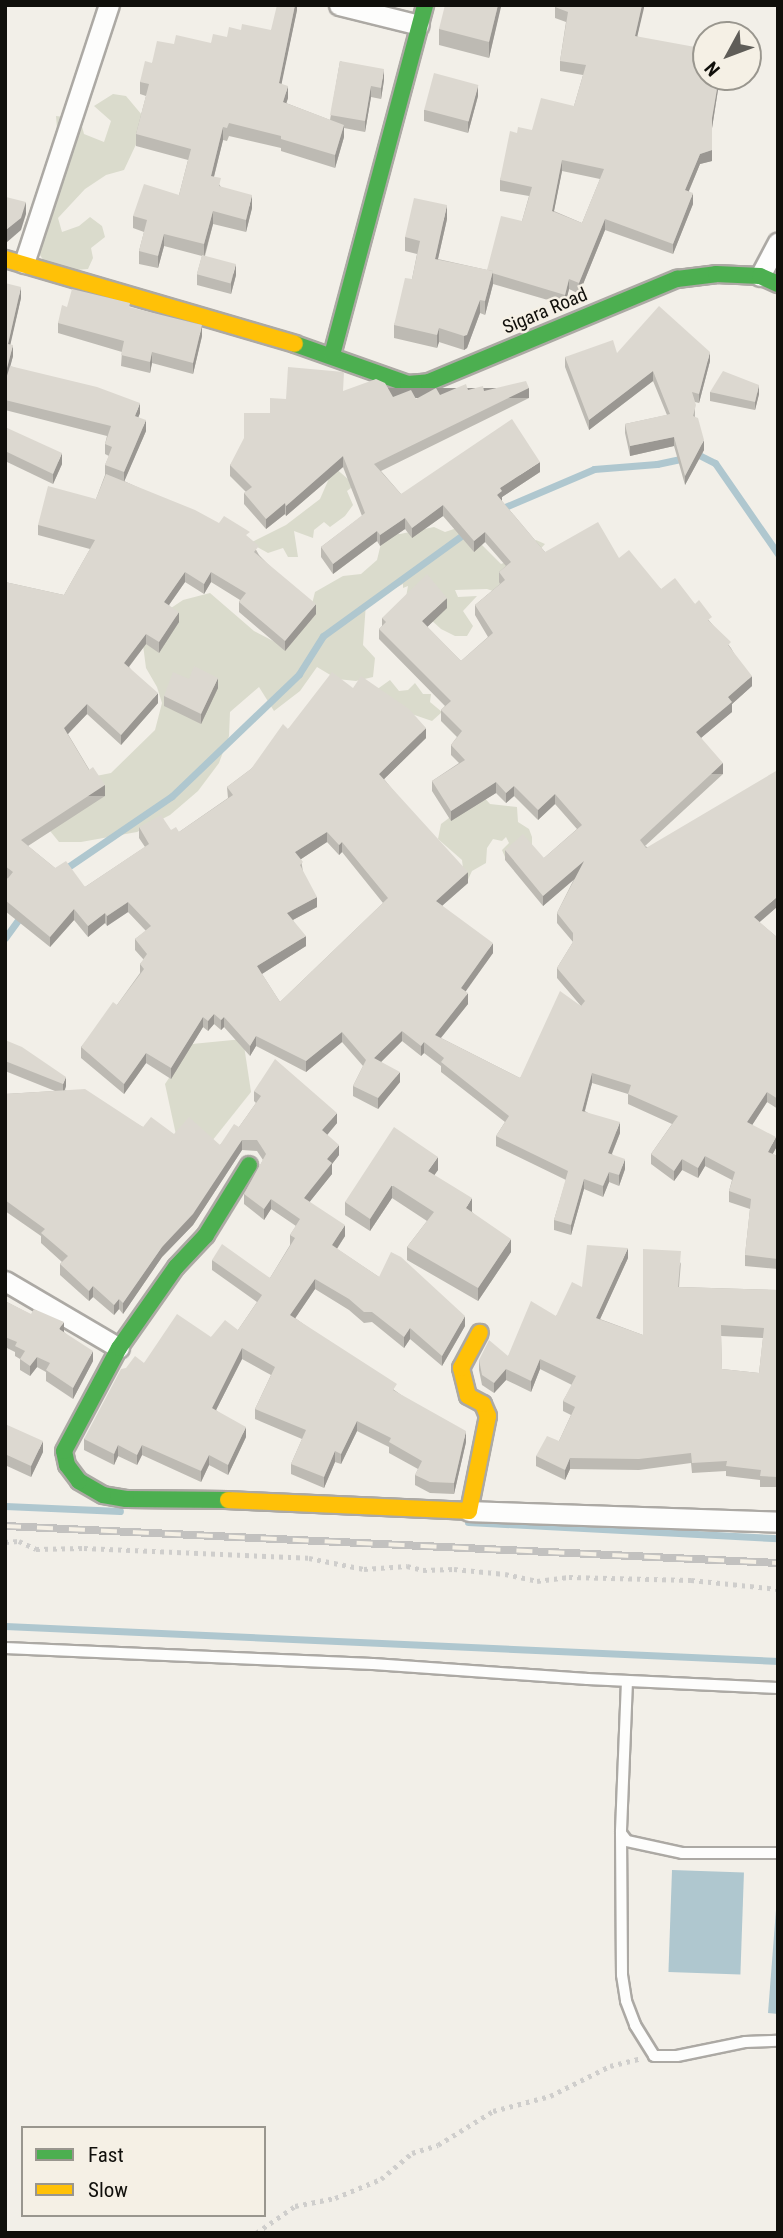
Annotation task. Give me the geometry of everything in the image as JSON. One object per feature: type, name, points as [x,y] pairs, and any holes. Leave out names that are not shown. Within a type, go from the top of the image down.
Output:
[{"type":"street","points":[[15,261],[109,5]]},
{"type":"street","points":[[339,5],[419,25]]},
{"type":"street","points":[[332,355],[425,5]]},
{"type":"street","points":[[769,280],[778,242]]},
{"type":"street","name":"Sigara Road","points":[[15,261],[332,355],[408,384],[429,382],[677,279],[716,274],[769,280]]},
{"type":"street","points":[[249,1165],[206,1236],[176,1266],[119,1348],[64,1451],[66,1465],[79,1481],[103,1495],[126,1499],[184,1498],[778,1522]]},
{"type":"street","points":[[5,1281],[119,1348]]},
{"type":"street","points":[[469,1511],[488,1416],[483,1404],[468,1396],[463,1385],[461,1368],[480,1332]]},
{"type":"lane","points":[[5,1648],[373,1664],[778,1688]]},
{"type":"lane","points":[[627,1681],[621,1832],[622,1975],[626,2001],[635,2025],[653,2056],[677,2056],[745,2042],[778,2041]]},
{"type":"lane","points":[[621,1832],[627,1841],[682,1853],[778,1853]]},
{"type":"path","points":[[5,1542],[19,1541],[36,1549],[84,1548],[309,1558],[364,1569],[407,1566],[423,1570],[454,1569],[537,1580],[569,1577],[691,1580],[778,1589]]},
{"type":"path","points":[[256,2233],[295,2206],[335,2198],[381,2179],[412,2153],[438,2145],[494,2110],[550,2096],[610,2066],[653,2056]]},
{"type":"shaded area","points":[[113,94],[126,96],[147,121],[124,170],[106,175],[85,189],[58,218],[62,232],[79,226],[90,217],[102,226],[105,237],[91,248],[93,258],[88,269],[51,272],[23,229],[32,204],[50,188],[68,148],[57,128],[56,116],[80,119],[84,134],[104,142],[111,121],[94,106]]},
{"type":"shaded area","points":[[334,467],[355,485],[347,491],[353,505],[345,516],[330,527],[324,522],[314,530],[313,538],[294,531],[298,557],[288,557],[283,548],[268,553],[250,543],[286,525],[320,499]]},
{"type":"shaded area","points":[[463,526],[501,564],[519,557],[536,540],[545,544],[499,593],[487,589],[455,590],[458,597],[477,596],[463,611],[473,626],[467,636],[455,636],[441,629],[406,597],[408,586],[403,588],[403,584],[366,603],[363,645],[375,658],[373,677],[356,681],[337,679],[317,667],[300,691],[274,711],[259,687],[230,712],[229,736],[219,763],[198,791],[170,815],[137,832],[81,842],[59,842],[46,826],[91,777],[111,773],[155,730],[162,703],[157,687],[146,668],[143,645],[168,610],[183,600],[210,593],[254,631],[277,643],[310,612],[315,592],[343,576],[361,574],[377,560],[384,531],[400,534],[434,527],[445,532]]},
{"type":"shaded area","points":[[390,680],[399,691],[408,690],[415,683],[423,694],[431,694],[430,702],[442,712],[432,721],[365,698]]},
{"type":"shaded area","points":[[481,794],[490,804],[517,807],[518,822],[529,829],[532,837],[532,850],[505,857],[502,850],[509,843],[506,837],[502,841],[493,839],[487,848],[486,863],[472,871],[465,886],[462,860],[438,839],[441,824]]},
{"type":"shaded area","points":[[243,1039],[251,1092],[212,1141],[178,1144],[165,1084],[192,1044]]},
{"type":"water","points":[[672,1870],[744,1873],[740,1974],[668,1972]]},
{"type":"water","points":[[778,1884],[778,2014],[768,2013]]},
{"type":"building","points":[[277,5],[295,5],[279,83],[288,86],[283,102],[344,125],[335,155],[281,139],[281,136],[229,123],[227,128],[223,127],[211,176],[221,178],[219,186],[252,195],[246,220],[213,211],[204,244],[164,234],[158,256],[139,251],[147,220],[133,216],[144,184],[179,195],[191,149],[136,134],[149,84],[140,82],[145,61],[152,63],[157,41],[174,44],[176,35],[211,43],[213,34],[227,37],[229,27],[241,30],[242,24],[271,30]]},
{"type":"building","points":[[445,5],[498,5],[489,42],[439,29]]},
{"type":"building","points":[[642,5],[635,36],[692,46],[692,91],[717,91],[712,118],[712,150],[700,154],[685,190],[693,193],[673,244],[605,219],[579,283],[569,279],[565,295],[487,270],[501,216],[522,221],[532,187],[500,180],[510,131],[517,133],[518,127],[532,130],[541,98],[574,106],[586,65],[560,61],[568,12],[555,7]],"holes":[[[562,160],[604,169],[582,223],[552,211]]]},
{"type":"building","points":[[340,61],[384,69],[381,88],[371,86],[365,121],[330,115]]},
{"type":"building","points":[[434,73],[478,85],[469,122],[424,110]]},
{"type":"building","points":[[5,191],[6,197],[26,202],[21,218],[6,230]]},
{"type":"building","points":[[414,198],[447,205],[435,259],[493,271],[485,301],[480,300],[467,335],[439,328],[437,335],[394,325],[405,278],[412,279],[420,241],[405,237]]},
{"type":"building","points":[[202,255],[236,264],[231,283],[197,274]]},
{"type":"building","points":[[5,283],[21,287],[8,344],[13,345],[7,368],[5,367]]},
{"type":"building","points":[[72,289],[130,303],[129,307],[202,325],[193,363],[152,352],[150,362],[121,355],[124,341],[58,323],[62,305],[67,307]]},
{"type":"building","points":[[659,306],[710,352],[699,394],[692,392],[696,405],[693,416],[698,418],[704,440],[685,476],[674,437],[630,446],[625,424],[670,414],[653,371],[589,420],[565,357],[613,340],[617,353]]},
{"type":"building","points":[[10,366],[97,387],[140,403],[135,416],[146,420],[124,472],[105,465],[112,447],[105,444],[111,426],[5,400],[5,382]]},
{"type":"building","points":[[288,367],[344,372],[343,391],[376,379],[385,383],[393,397],[411,390],[416,399],[436,388],[440,395],[466,384],[468,390],[483,386],[484,391],[526,381],[529,388],[374,464],[401,494],[512,419],[540,462],[500,488],[502,491],[497,495],[545,552],[598,522],[619,558],[629,550],[661,589],[675,578],[695,604],[699,600],[712,617],[708,620],[731,642],[728,645],[752,676],[728,697],[732,702],[696,732],[723,763],[640,840],[646,848],[776,771],[778,774],[778,896],[754,917],[778,938],[778,1099],[767,1092],[747,1122],[776,1137],[768,1152],[778,1156],[778,1259],[745,1255],[751,1199],[729,1191],[735,1172],[705,1156],[698,1168],[682,1159],[674,1171],[651,1154],[678,1116],[628,1094],[631,1085],[592,1073],[582,1111],[620,1122],[608,1153],[625,1159],[619,1175],[609,1172],[603,1186],[584,1179],[571,1225],[554,1220],[568,1171],[496,1136],[509,1116],[441,1062],[444,1058],[424,1042],[421,1046],[402,1031],[374,1058],[400,1072],[378,1098],[353,1086],[366,1060],[342,1032],[306,1061],[256,1036],[250,1046],[224,1017],[221,1020],[214,1014],[208,1021],[203,1017],[171,1068],[146,1053],[124,1084],[81,1047],[113,1002],[117,1005],[144,969],[140,964],[147,954],[135,939],[151,926],[128,902],[107,916],[105,913],[88,926],[74,909],[50,937],[5,900],[5,882],[13,872],[5,866],[5,582],[64,595],[95,540],[38,525],[48,486],[96,499],[106,474],[195,510],[219,523],[224,516],[250,532],[246,535],[259,546],[254,552],[316,604],[285,641],[239,602],[246,593],[211,572],[204,584],[185,572],[164,602],[179,612],[159,642],[146,634],[124,663],[158,693],[121,735],[87,704],[64,728],[89,770],[93,767],[105,785],[21,840],[55,868],[66,861],[85,887],[149,844],[139,827],[161,815],[171,830],[176,827],[179,832],[233,795],[227,787],[251,769],[283,724],[288,729],[332,672],[353,688],[361,676],[409,709],[426,728],[379,774],[468,872],[436,901],[493,943],[461,988],[468,993],[435,1035],[520,1078],[560,991],[581,1006],[585,1001],[557,968],[573,942],[573,933],[557,913],[584,861],[543,896],[505,850],[523,834],[544,858],[582,825],[555,794],[538,810],[514,786],[506,793],[496,782],[451,811],[432,781],[465,760],[451,745],[462,731],[441,710],[451,701],[379,629],[386,622],[382,618],[427,574],[447,598],[422,621],[461,661],[493,633],[475,605],[505,580],[499,572],[511,562],[485,532],[474,541],[443,505],[412,528],[405,518],[380,535],[377,531],[333,564],[321,547],[365,513],[343,456],[286,506],[285,503],[266,519],[244,493],[252,487],[230,465],[244,438],[244,413],[270,413],[270,398],[286,399]],"holes":[[[327,832],[339,845],[342,842],[388,898],[280,1002],[257,966],[306,936],[287,913],[317,897],[300,865],[303,862],[295,852]]]},
{"type":"building","points":[[723,371],[759,385],[755,402],[710,392]]},
{"type":"building","points":[[5,427],[62,453],[53,474],[5,451]]},
{"type":"building","points":[[194,666],[218,678],[201,714],[164,696],[173,672],[189,679]]},
{"type":"building","points":[[5,1040],[22,1047],[66,1077],[63,1084],[5,1061]]},
{"type":"building","points":[[275,1059],[337,1113],[322,1130],[339,1145],[327,1159],[332,1163],[304,1198],[345,1225],[332,1245],[379,1277],[391,1252],[401,1257],[465,1316],[442,1356],[410,1328],[404,1337],[372,1312],[364,1312],[349,1299],[315,1279],[290,1315],[397,1384],[393,1390],[466,1431],[454,1483],[430,1482],[415,1475],[422,1461],[389,1442],[391,1438],[357,1421],[341,1454],[335,1451],[324,1477],[291,1464],[306,1430],[255,1409],[275,1367],[242,1348],[212,1408],[246,1427],[228,1465],[209,1455],[201,1471],[142,1445],[137,1455],[118,1445],[114,1454],[84,1439],[121,1369],[126,1368],[135,1356],[144,1363],[177,1314],[211,1337],[225,1320],[238,1330],[262,1295],[212,1260],[222,1244],[270,1278],[295,1238],[290,1235],[300,1219],[271,1199],[264,1209],[244,1194],[266,1154],[257,1140],[242,1140],[193,1214],[162,1247],[123,1303],[119,1299],[114,1305],[93,1286],[89,1291],[60,1264],[68,1256],[41,1233],[45,1229],[5,1200],[5,1094],[85,1089],[143,1127],[151,1117],[174,1134],[189,1117],[220,1145],[234,1124],[239,1127],[261,1096],[254,1091]]},
{"type":"building","points":[[394,1127],[438,1157],[428,1171],[472,1198],[466,1208],[511,1239],[478,1288],[407,1247],[434,1212],[392,1185],[370,1219],[345,1202]]},
{"type":"building","points":[[587,1245],[628,1248],[596,1318],[643,1335],[643,1249],[681,1251],[678,1287],[778,1290],[778,1477],[760,1476],[761,1470],[726,1466],[727,1461],[692,1463],[691,1453],[639,1459],[570,1458],[565,1470],[536,1456],[547,1436],[559,1441],[575,1407],[563,1401],[576,1376],[540,1359],[531,1381],[506,1369],[494,1383],[482,1375],[479,1360],[489,1340],[508,1356],[531,1301],[556,1316],[572,1282],[582,1287]],"holes":[[[721,1325],[764,1328],[759,1373],[722,1369]]]},
{"type":"building","points":[[5,1301],[31,1314],[34,1309],[64,1322],[59,1329],[93,1351],[73,1388],[46,1370],[50,1363],[37,1357],[30,1366],[20,1359],[25,1351],[15,1346],[17,1342],[5,1337]]},
{"type":"building","points":[[5,1424],[43,1441],[31,1466],[7,1455],[5,1459]]},
{"type":"waterway","points":[[498,510],[594,469],[657,464],[699,455],[715,463],[778,554]]},
{"type":"waterway","points":[[62,871],[172,796],[299,674],[323,636],[468,531]]},
{"type":"waterway","points":[[5,938],[23,913]]},
{"type":"waterway","points":[[5,1506],[120,1511]]},
{"type":"waterway","points":[[468,1522],[778,1538]]},
{"type":"waterway","points":[[5,1626],[778,1661]]},
{"type":"railway","points":[[5,1526],[778,1563]]},
{"type":"traffic: fast","points":[[332,355],[425,5]]},
{"type":"traffic: fast","points":[[295,344],[408,384],[429,382],[677,279],[716,274],[760,276],[778,284]]},
{"type":"traffic: fast","points":[[228,1500],[126,1499],[103,1495],[79,1481],[67,1465],[64,1451],[119,1348],[176,1267],[206,1235],[249,1165]]},
{"type":"traffic: slow","points":[[5,259],[295,344]]},
{"type":"traffic: slow","points":[[228,1500],[469,1511],[488,1416],[483,1404],[468,1396],[461,1368],[480,1333]]}]
